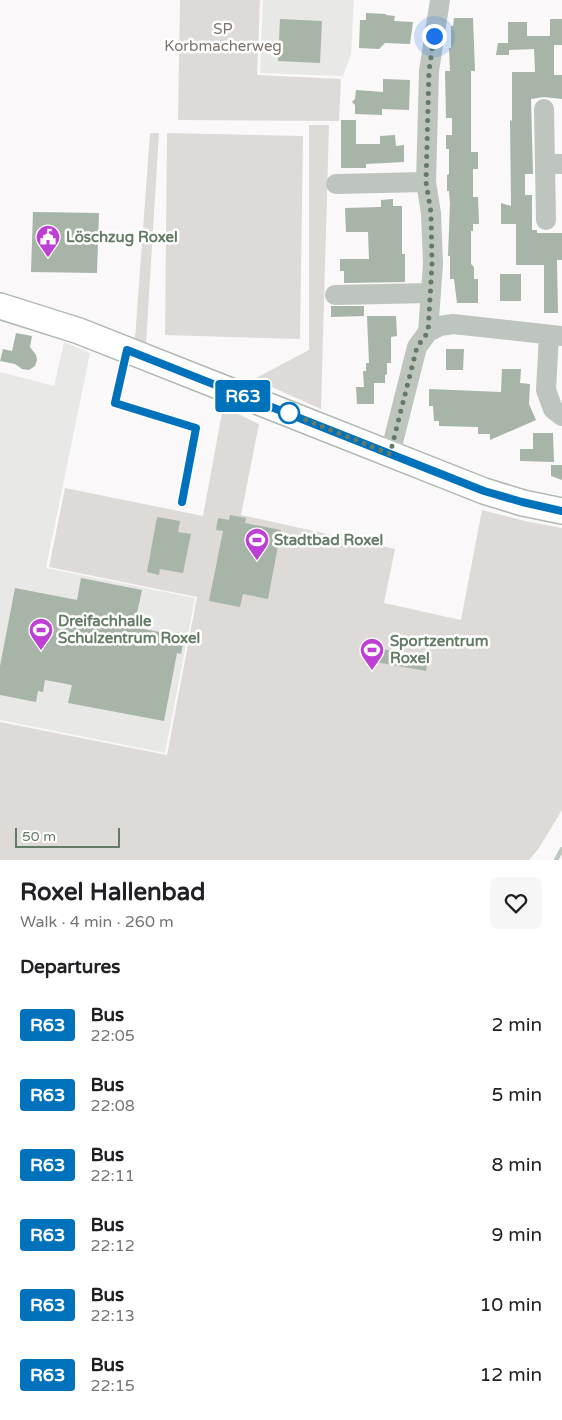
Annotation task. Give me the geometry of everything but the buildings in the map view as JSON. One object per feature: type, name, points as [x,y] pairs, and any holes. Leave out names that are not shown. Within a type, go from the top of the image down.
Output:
[{"type":"main road","points":[[0,306],[79,331],[484,491],[562,511]]},
{"type":"street","points":[[428,332],[432,264],[431,213],[426,182],[429,71],[440,0]]},
{"type":"street","points":[[544,108],[554,164],[546,220]]},
{"type":"street","points":[[336,184],[426,182]]},
{"type":"street","points":[[335,296],[431,294]]},
{"type":"street","points":[[390,454],[417,347],[428,332],[440,326],[453,324],[555,336],[546,390],[553,409],[562,416]]},
{"type":"shaded area","points":[[263,0],[354,0],[351,54],[343,76],[260,73]]},
{"type":"shaded area","points":[[64,342],[90,353],[46,568],[195,598],[165,753],[0,720],[0,372],[54,386]]},
{"type":"green space","name":"SP Korbmacherweg","points":[[180,0],[260,0],[257,75],[341,79],[339,121],[178,120]]},
{"type":"green space","points":[[309,125],[329,125],[321,409],[254,379],[309,350]]},
{"type":"green space","points":[[150,133],[159,133],[146,344],[135,339]]},
{"type":"green space","points":[[167,133],[303,136],[300,339],[165,335]]},
{"type":"green space","name":"Sportzentrum Roxel","points":[[223,407],[259,424],[241,515],[395,549],[384,603],[461,620],[482,510],[562,528],[562,810],[539,848],[529,860],[0,860],[0,722],[167,755],[197,597],[49,567],[65,488],[203,516]]},
{"type":"waterway","points":[[556,860],[562,849]]},
{"type":"bus line","name":"R63","points":[[182,502],[196,428],[115,403],[127,350],[484,491],[562,511]]},
{"type":"place","name":"Löschzug Roxel","points":[[48,258]]},
{"type":"place","name":"Stadtbad Roxel","points":[[257,561]]},
{"type":"place","name":"Dreifachhalle Schulzentrum Roxel","points":[[41,651]]},
{"type":"place","name":"Sportzentrum Roxel","points":[[372,671]]},
{"type":"route","points":[[289,413],[390,454],[417,347],[428,332],[432,264],[431,213],[426,182],[429,71],[434,36]]}]
